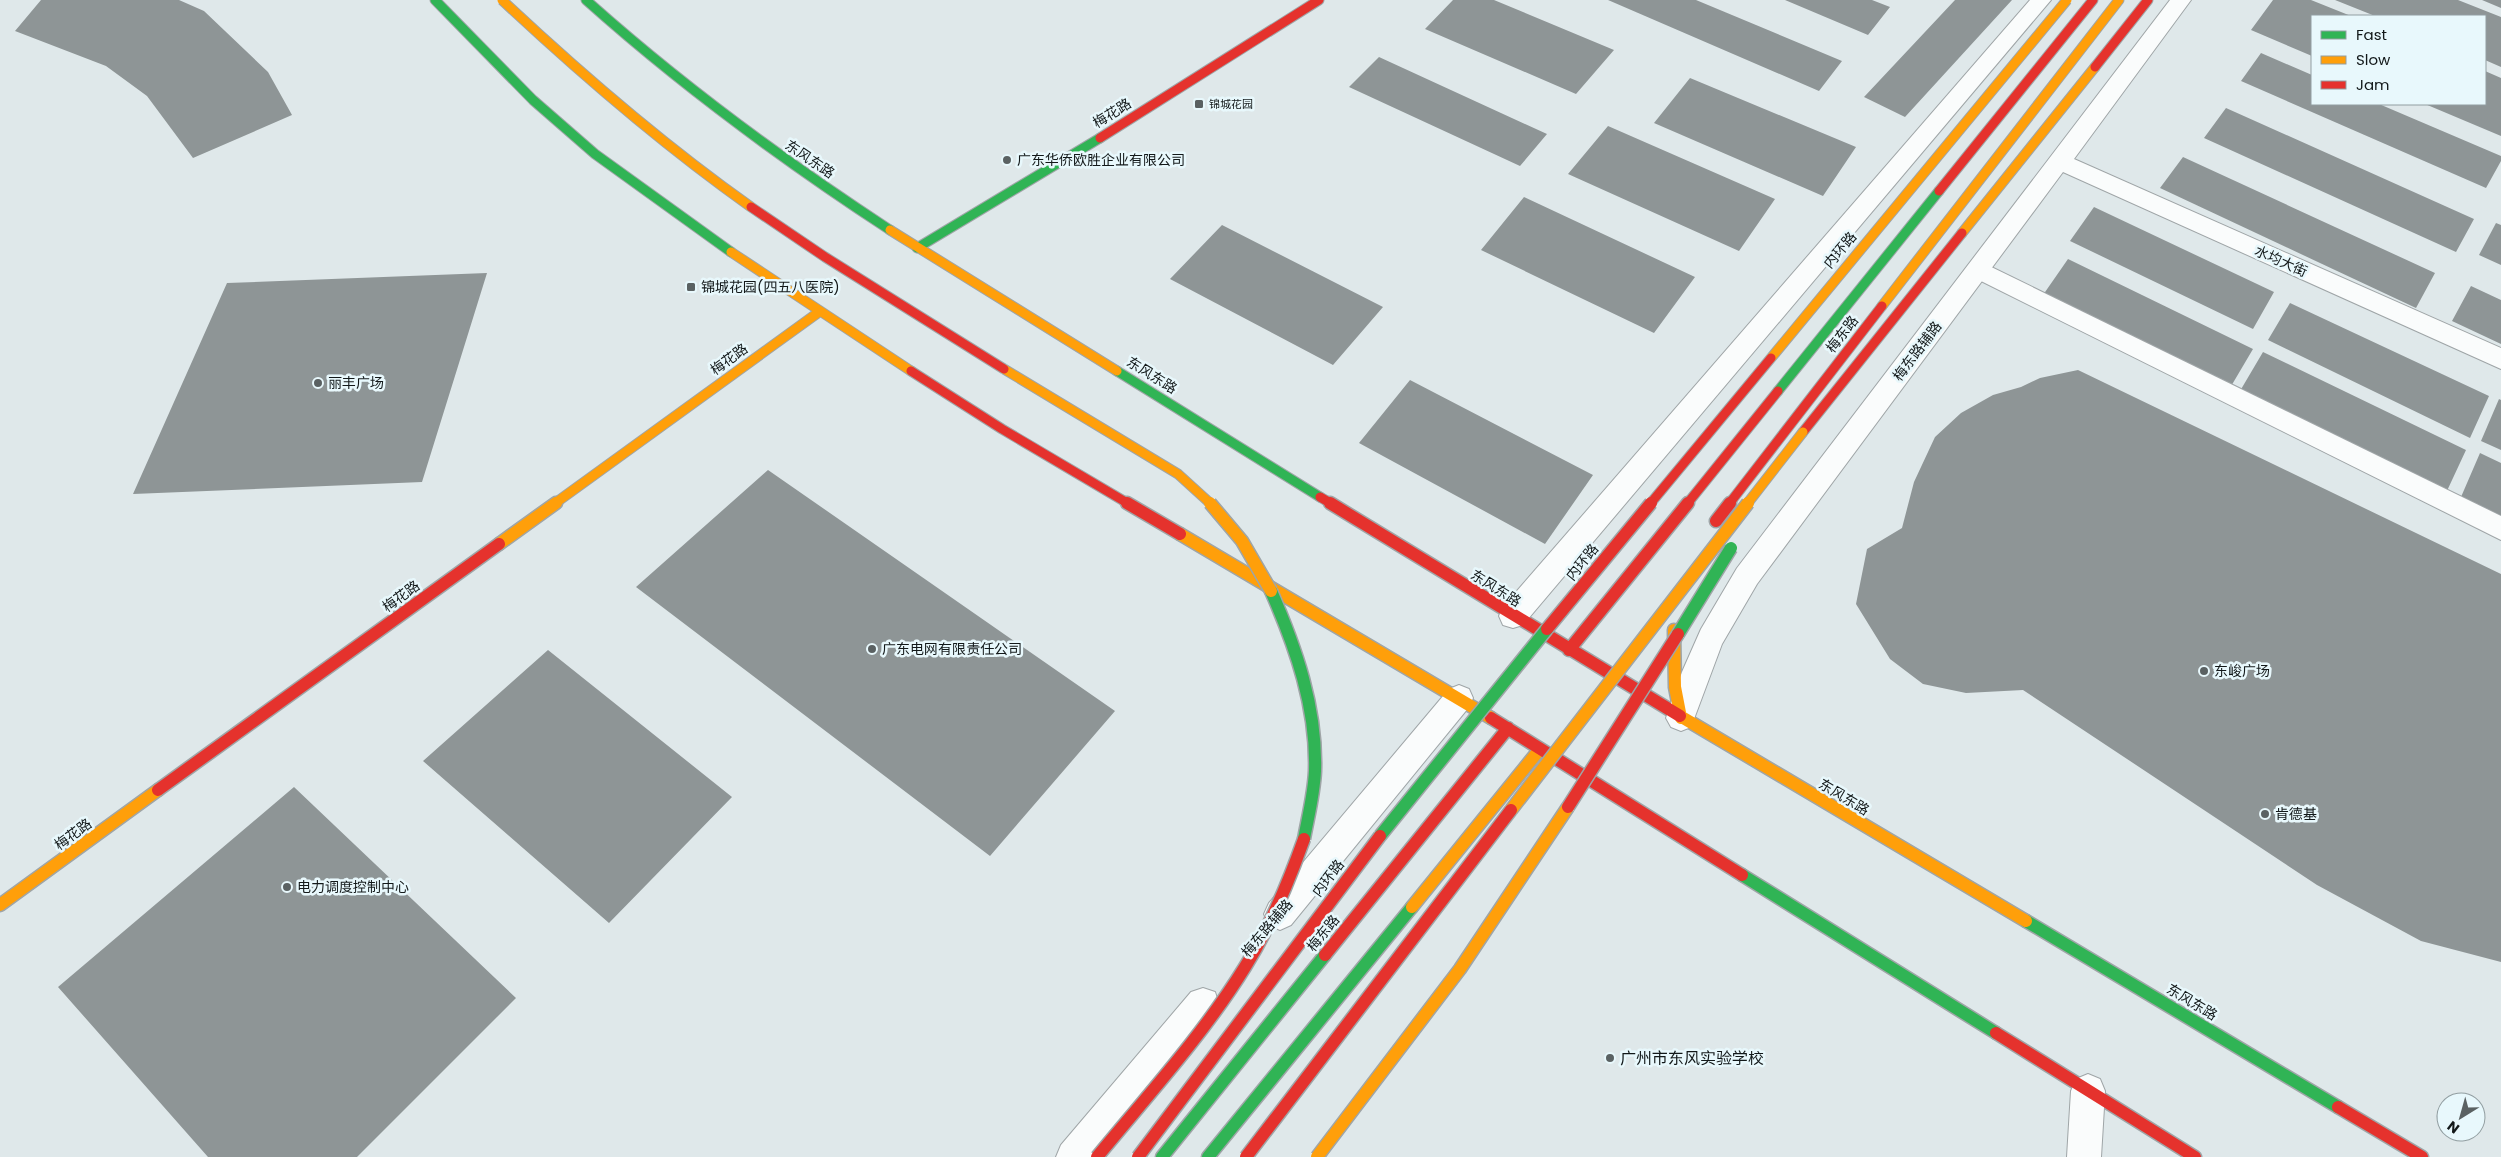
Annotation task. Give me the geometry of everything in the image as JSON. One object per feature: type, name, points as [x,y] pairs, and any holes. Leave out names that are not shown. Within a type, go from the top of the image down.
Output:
[{"type":"main road","points":[[434,0],[533,100],[595,154],[701,232],[819,312],[1002,428],[1508,728],[2195,1157]]},
{"type":"main road","points":[[502,0],[594,87],[728,193],[881,295],[1178,474],[1211,501],[1241,537],[1270,587],[1290,635],[1305,686],[1314,736],[1314,785],[1305,838],[1286,890],[1258,945],[1222,1001],[1097,1157]]},
{"type":"main road","name":"东风东路","points":[[586,0],[660,68],[708,104],[818,183],[918,248],[1568,650],[2422,1157]]},
{"type":"main road","name":"梅花路","points":[[918,248],[1174,93],[1319,0]]},
{"type":"main road","name":"内环路","points":[[1138,1157],[1352,870],[2067,0]]},
{"type":"main road","name":"梅东路","points":[[1568,650],[2094,0]]},
{"type":"main road","name":"梅东路","points":[[1708,531],[2119,0]]},
{"type":"main road","points":[[1246,1157],[1660,615],[1803,432],[2148,0]]},
{"type":"main road","name":"梅花路","points":[[0,905],[819,312]]},
{"type":"main road","points":[[1746,525],[1803,432]]},
{"type":"main road","points":[[1317,1157],[1460,968],[1615,736],[1735,542]]},
{"type":"main road","points":[[1681,718],[1676,687],[1675,609],[1681,577],[1693,553]]},
{"type":"main road","name":"梅东路","points":[[1162,1157],[1508,728]]},
{"type":"main road","points":[[1208,1157],[1540,749]]},
{"type":"street","points":[[1513,616],[2041,0]]},
{"type":"street","name":"梅东路辅路","points":[[1681,718],[1696,672],[1711,638],[1747,576],[2181,0]]},
{"type":"street","name":"水均大街","points":[[2060,162],[2501,360]]},
{"type":"street","points":[[1979,270],[2501,529]]},
{"type":"street","name":"梅东路辅路","points":[[1074,1157],[1369,809],[1459,698]]},
{"type":"street","points":[[2084,1157],[2088,1091]]},
{"type":"building","points":[[41,0],[179,0],[204,11],[268,72],[292,115],[193,158],[147,96],[106,66],[15,31]]},
{"type":"building","points":[[1453,0],[1494,0],[1614,50],[1576,94],[1425,29]]},
{"type":"building","points":[[1608,0],[1696,0],[1842,61],[1819,91]]},
{"type":"building","points":[[1785,0],[1872,0],[1890,7],[1868,35]]},
{"type":"building","points":[[1955,0],[2012,0],[1905,117],[1864,97]]},
{"type":"building","points":[[2273,0],[2311,0],[2348,15],[2311,15],[2311,56],[2251,30]]},
{"type":"building","points":[[2335,0],[2458,0],[2501,17],[2501,67],[2486,60],[2486,15],[2372,15]]},
{"type":"building","points":[[2482,0],[2501,0],[2501,8]]},
{"type":"building","points":[[2261,53],[2311,75],[2311,105],[2381,105],[2501,156],[2501,161],[2486,188],[2241,81]]},
{"type":"building","points":[[1379,57],[1547,134],[1520,166],[1349,87]]},
{"type":"building","points":[[2486,71],[2501,78],[2501,136],[2427,105],[2486,105]]},
{"type":"building","points":[[1690,78],[1856,147],[1823,196],[1654,123]]},
{"type":"building","points":[[2226,108],[2474,219],[2456,252],[2204,138]]},
{"type":"building","points":[[1608,126],[1775,199],[1739,251],[1568,174]]},
{"type":"building","points":[[2183,157],[2435,273],[2416,308],[2160,188]]},
{"type":"building","points":[[1524,197],[1695,277],[1654,333],[1481,250]]},
{"type":"building","points":[[2094,207],[2274,292],[2253,329],[2070,241]]},
{"type":"building","points":[[2496,223],[2501,225],[2501,265],[2479,255]]},
{"type":"building","points":[[1222,225],[1383,307],[1333,365],[1170,279]]},
{"type":"building","points":[[2068,259],[2253,349],[2230,388],[2043,295]]},
{"type":"building","name":"丽丰广场","points":[[487,273],[422,482],[133,494],[227,283]]},
{"type":"building","points":[[2471,286],[2501,300],[2501,344],[2452,321]]},
{"type":"building","points":[[2290,303],[2489,396],[2470,438],[2268,340]]},
{"type":"building","points":[[2263,352],[2466,450],[2446,493],[2240,391]]},
{"type":"building","name":"东峻广场","points":[[2078,370],[2501,574],[2501,962],[2421,941],[2317,885],[2023,690],[1966,693],[1923,684],[1890,659],[1856,604],[1867,549],[1902,528],[1914,482],[1935,437],[1961,413],[1993,395],[2021,387],[2040,378]]},
{"type":"building","points":[[1410,380],[1593,475],[1545,544],[1359,443]]},
{"type":"building","points":[[2499,399],[2501,400],[2501,450],[2481,441]]},
{"type":"building","points":[[2480,453],[2501,463],[2501,516],[2461,497]]},
{"type":"building","name":"广东电网有限责任公司","points":[[768,470],[1115,711],[990,856],[636,587]]},
{"type":"building","points":[[548,650],[732,797],[609,923],[423,761]]},
{"type":"building","name":"电力调度控制中心","points":[[294,787],[516,998],[357,1157],[208,1157],[58,987]]},
{"type":"traffic: fast","points":[[435,0],[533,100],[595,154],[731,252]]},
{"type":"traffic: fast","points":[[586,0],[695,93],[811,177],[890,230]]},
{"type":"traffic: fast","points":[[917,248],[1100,138]]},
{"type":"traffic: fast","points":[[1778,391],[1939,191]]},
{"type":"traffic: fast","points":[[1117,371],[1320,497]]},
{"type":"traffic: fast","points":[[1678,634],[1731,548]]},
{"type":"traffic: fast","points":[[1271,591],[1297,656],[1304,679],[1313,725],[1315,771],[1304,839]]},
{"type":"traffic: fast","points":[[1380,836],[1547,629]]},
{"type":"traffic: fast","points":[[1742,875],[1996,1033]]},
{"type":"traffic: fast","points":[[1208,1157],[1412,907]]},
{"type":"traffic: fast","points":[[2026,921],[2338,1107]]},
{"type":"traffic: fast","points":[[1162,1157],[1325,955]]},
{"type":"traffic: slow","points":[[502,0],[623,109],[718,184],[751,207]]},
{"type":"traffic: slow","points":[[1771,358],[2067,0]]},
{"type":"traffic: slow","points":[[1882,306],[2119,0]]},
{"type":"traffic: slow","points":[[1962,233],[2095,67]]},
{"type":"traffic: slow","points":[[890,230],[1117,371]]},
{"type":"traffic: slow","points":[[731,252],[911,371]]},
{"type":"traffic: slow","points":[[499,544],[819,312]]},
{"type":"traffic: slow","points":[[1004,369],[1178,474],[1194,487],[1232,527],[1262,573],[1271,591]]},
{"type":"traffic: slow","points":[[1511,810],[1803,432]]},
{"type":"traffic: slow","points":[[1180,534],[1491,718]]},
{"type":"traffic: slow","points":[[1674,630],[1675,687],[1681,718]]},
{"type":"traffic: slow","points":[[1680,716],[2026,921]]},
{"type":"traffic: slow","points":[[1412,907],[1540,749]]},
{"type":"traffic: slow","points":[[0,905],[158,790]]},
{"type":"traffic: slow","points":[[1317,1157],[1460,969],[1568,807]]},
{"type":"traffic: jam","points":[[1100,138],[1319,0]]},
{"type":"traffic: jam","points":[[1939,191],[2093,0]]},
{"type":"traffic: jam","points":[[2095,67],[2148,0]]},
{"type":"traffic: jam","points":[[751,207],[825,257],[1004,369]]},
{"type":"traffic: jam","points":[[1803,432],[1962,233]]},
{"type":"traffic: jam","points":[[1716,521],[1882,306]]},
{"type":"traffic: jam","points":[[1547,629],[1771,358]]},
{"type":"traffic: jam","points":[[911,371],[1002,429],[1180,534]]},
{"type":"traffic: jam","points":[[1569,650],[1778,391]]},
{"type":"traffic: jam","points":[[1320,497],[1680,716]]},
{"type":"traffic: jam","points":[[158,790],[499,544]]},
{"type":"traffic: jam","points":[[1568,807],[1678,634]]},
{"type":"traffic: jam","points":[[1491,718],[1742,875]]},
{"type":"traffic: jam","points":[[1325,955],[1508,728]]},
{"type":"traffic: jam","points":[[1246,1157],[1511,810]]},
{"type":"traffic: jam","points":[[1138,1157],[1380,836]]},
{"type":"traffic: jam","points":[[1097,1157],[1185,1051],[1245,967],[1274,913],[1304,839]]},
{"type":"traffic: jam","points":[[1996,1033],[2195,1157]]},
{"type":"traffic: jam","points":[[2338,1107],[2422,1157]]},
{"type":"place","name":"锦城花园","points":[[1199,104]]},
{"type":"place","name":"广东华侨欧胜企业有限公司","points":[[1007,160]]},
{"type":"place","name":"锦城花园(四五八医院)","points":[[691,287]]},
{"type":"place","name":"丽丰广场","points":[[318,383]]},
{"type":"place","name":"广东电网有限责任公司","points":[[872,649]]},
{"type":"place","name":"东峻广场","points":[[2204,671]]},
{"type":"place","name":"肯德基","points":[[2265,814]]},
{"type":"place","name":"电力调度控制中心","points":[[287,887]]},
{"type":"place","name":"广州市东风实验学校","points":[[1610,1058]]}]
